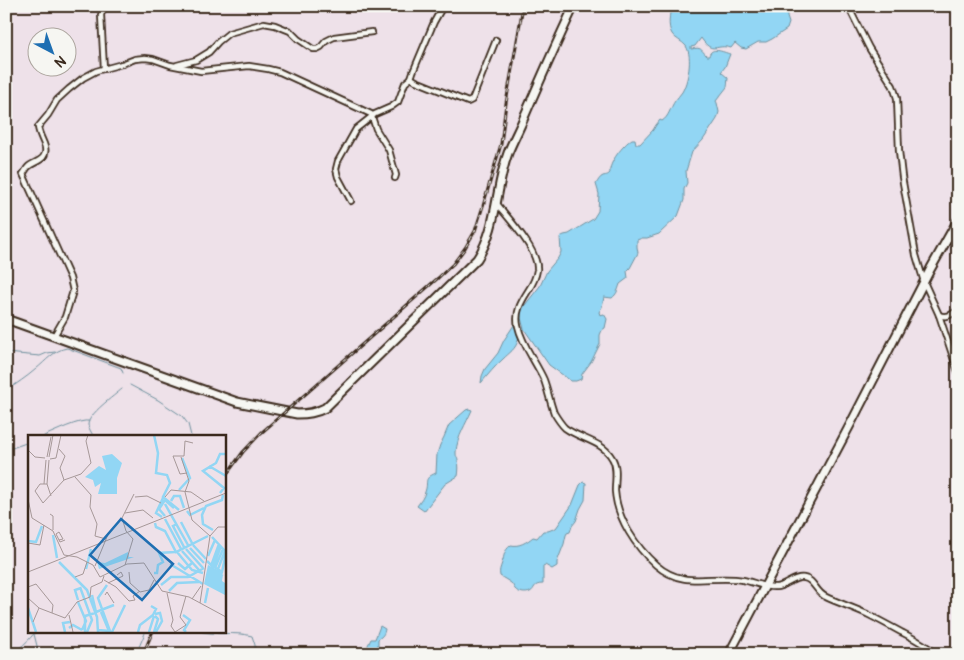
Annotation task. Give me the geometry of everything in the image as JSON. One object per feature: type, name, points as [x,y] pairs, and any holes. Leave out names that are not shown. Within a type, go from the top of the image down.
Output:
[{"type":"main road","points":[[6,319],[237,402],[297,414],[315,413],[325,408],[477,260],[484,249],[497,204],[508,152],[574,6]]},
{"type":"main road","points":[[729,654],[958,220]]},
{"type":"street","points":[[104,6],[101,15],[104,69]]},
{"type":"street","points":[[350,201],[338,177],[336,169],[338,161],[344,154],[356,129],[372,116],[398,102],[405,83],[411,78],[434,22],[443,6]]},
{"type":"street","points":[[848,6],[868,48],[893,86],[897,98],[902,177],[916,255],[924,282],[939,315],[958,372]]},
{"type":"street","points":[[175,66],[196,60],[209,52],[229,33],[264,23],[290,31],[313,49],[321,47],[326,41],[334,37],[372,32]]},
{"type":"street","points":[[411,78],[468,102],[472,100],[496,40]]},
{"type":"street","points":[[54,336],[65,317],[73,292],[70,278],[23,174],[28,167],[43,158],[45,148],[38,128],[57,100],[68,89],[96,71],[135,59],[145,58],[201,71],[249,66],[280,72],[371,114],[376,129],[388,150],[396,175],[395,178]]},
{"type":"street","points":[[497,204],[528,244],[536,262],[536,276],[522,300],[517,316],[518,326],[524,343],[544,380],[554,413],[559,421],[571,431],[600,446],[614,460],[616,501],[631,535],[640,548],[658,566],[684,580],[743,580],[764,587],[774,588],[798,578],[810,580],[822,595],[912,637],[936,654]]},
{"type":"street","points":[[939,315],[944,317],[958,310]]},
{"type":"water","points":[[671,6],[793,6],[787,12],[789,23],[787,29],[766,42],[758,42],[746,49],[741,48],[735,43],[731,48],[712,48],[701,38],[695,46],[691,47],[691,49],[701,49],[707,56],[715,50],[730,54],[721,72],[728,78],[727,87],[716,101],[719,112],[717,119],[703,140],[692,152],[686,171],[687,183],[684,189],[684,200],[678,216],[659,234],[637,240],[638,253],[627,271],[628,278],[620,284],[612,298],[604,297],[599,312],[600,315],[604,314],[607,319],[605,328],[600,335],[600,344],[591,362],[582,374],[581,379],[571,381],[549,365],[524,329],[521,311],[540,286],[547,271],[558,258],[561,252],[560,237],[569,234],[593,219],[598,211],[599,194],[596,184],[601,177],[610,173],[611,164],[617,154],[632,139],[635,139],[636,144],[640,144],[660,120],[662,121],[666,117],[684,88],[688,76],[689,56],[686,46],[673,36],[670,31]]},
{"type":"water","points":[[514,325],[518,332],[516,346],[481,383],[485,369],[498,353]]},
{"type":"water","points":[[469,409],[472,410],[457,446],[458,476],[445,484],[424,511],[417,506],[424,494],[427,479],[436,473],[437,454],[440,445],[449,425]]},
{"type":"water","points":[[583,482],[586,483],[585,500],[576,521],[570,532],[566,535],[557,566],[552,569],[545,565],[543,566],[543,584],[537,585],[528,593],[518,591],[512,583],[500,576],[505,551],[511,545],[523,544],[533,537],[537,538],[543,531],[556,528],[572,505]]},
{"type":"water","points":[[380,626],[385,629],[383,635],[378,639],[378,654],[367,654],[368,645],[371,639],[375,639]]},
{"type":"waterway","points":[[949,6],[958,16]]},
{"type":"waterway","points":[[6,391],[29,375],[54,353],[67,348],[121,368],[123,373]]},
{"type":"waterway","points":[[6,353],[40,356],[55,352]]},
{"type":"waterway","points":[[130,385],[182,416],[188,424],[191,435]]},
{"type":"waterway","points":[[93,435],[88,425],[92,416],[122,389]]},
{"type":"waterway","points":[[46,435],[73,424],[89,421]]},
{"type":"waterway","points":[[6,450],[28,442]]},
{"type":"waterway","points":[[8,654],[20,648],[35,632]]},
{"type":"waterway","points":[[206,632],[252,636],[255,654]]},
{"type":"waterway","points":[[136,654],[145,633]]},
{"type":"waterway","points":[[34,634],[39,654]]},
{"type":"railway","points":[[225,477],[243,452],[261,433],[438,278],[453,264],[465,248],[475,231],[501,144],[506,103],[523,6]]},
{"type":"railway","points":[[143,654],[153,632]]}]
